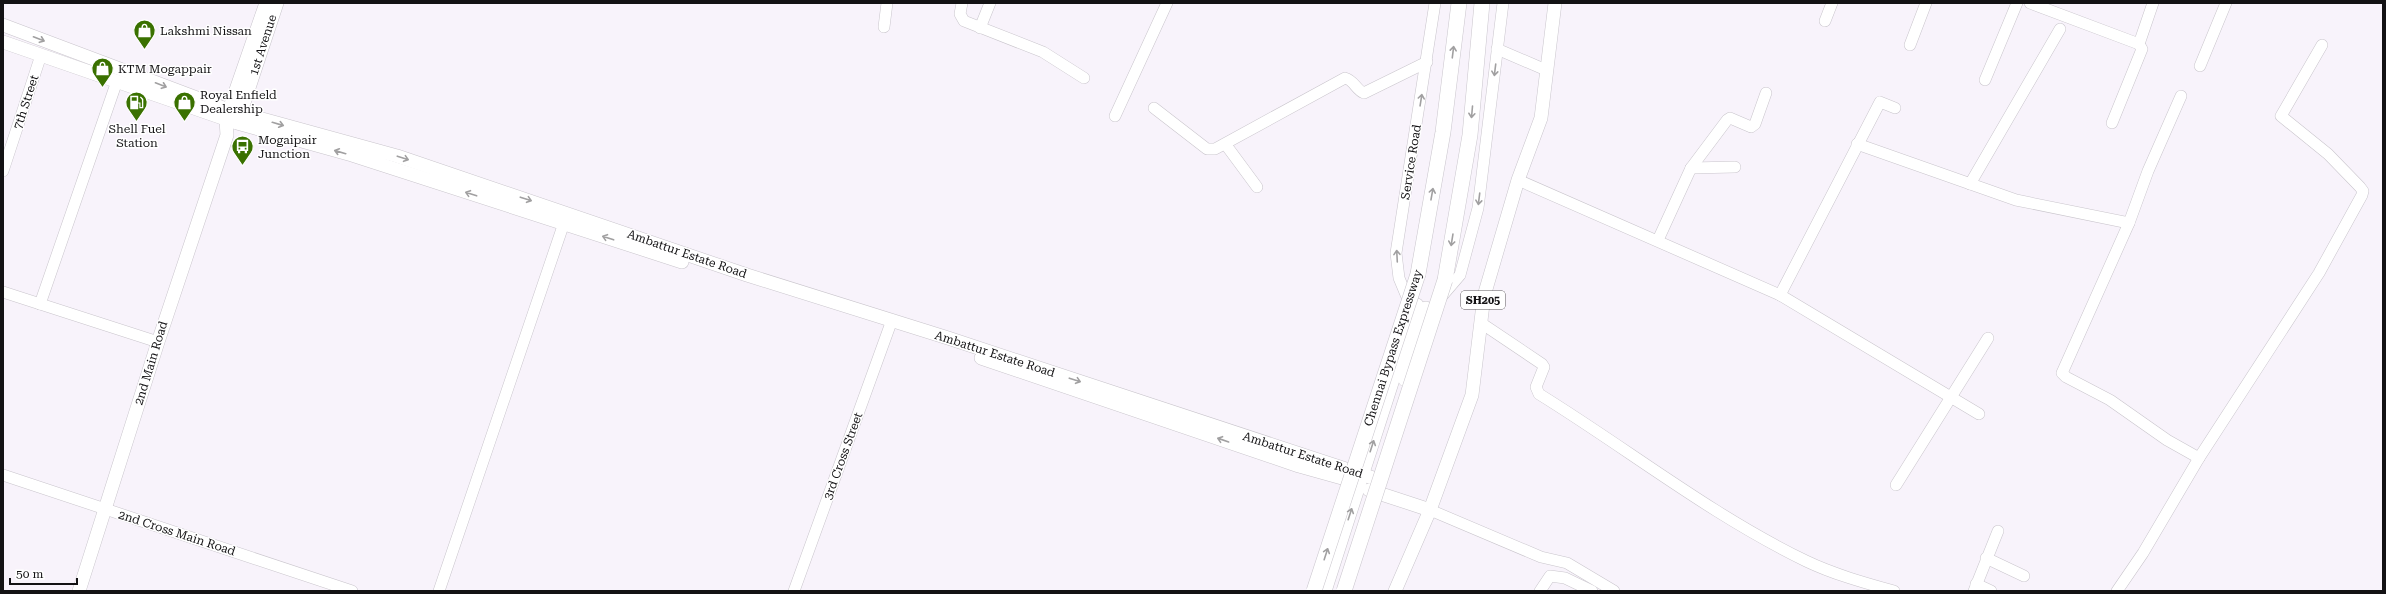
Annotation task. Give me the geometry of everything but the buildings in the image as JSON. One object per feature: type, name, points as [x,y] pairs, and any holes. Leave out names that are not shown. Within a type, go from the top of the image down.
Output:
[{"type":"highway","name":"Chennai Bypass Expressway","points":[[1314,591],[1418,274],[1443,132],[1459,3]]},
{"type":"highway","points":[[1344,591],[1445,280],[1470,135],[1482,3]]},
{"type":"main road","name":"1st Avenue","points":[[227,135],[266,3]]},
{"type":"main road","name":"1st Avenue","points":[[233,116],[277,3]]},
{"type":"main road","name":"SH205","points":[[1396,591],[1430,510],[1472,395],[1484,296],[1518,180],[1541,118],[1555,3]]},
{"type":"main road","name":"Ambattur Estate Road","points":[[3,25],[233,116]]},
{"type":"main road","name":"Ambattur Estate Road","points":[[3,42],[117,81],[233,116],[352,155],[566,218],[747,275],[1367,483],[1430,510]]},
{"type":"main road","name":"2nd Main Road","points":[[79,591],[106,510],[158,342],[227,135]]},
{"type":"main road","points":[[1337,591],[1367,483],[1422,306]]},
{"type":"main road","points":[[1325,591],[1367,483]]},
{"type":"street","points":[[884,27],[887,3]]},
{"type":"street","points":[[962,3],[960,17],[980,28],[1043,52],[1084,78]]},
{"type":"street","points":[[980,28],[990,3]]},
{"type":"street","points":[[1115,116],[1167,3]]},
{"type":"street","name":"Service Road","points":[[1422,306],[1409,302],[1399,278],[1396,253],[1435,3]]},
{"type":"street","points":[[1422,306],[1434,304],[1460,275],[1478,208],[1503,3]]},
{"type":"street","points":[[1825,21],[1832,3]]},
{"type":"street","points":[[1910,45],[1926,3]]},
{"type":"street","points":[[1985,80],[2018,3]]},
{"type":"street","points":[[2030,3],[2139,44],[2142,49],[2112,123]]},
{"type":"street","points":[[2139,44],[2153,3]]},
{"type":"street","points":[[2200,66],[2226,3]]},
{"type":"street","points":[[1970,184],[2060,29]]},
{"type":"street","points":[[2117,591],[2143,553],[2199,458],[2319,273],[2362,195],[2360,187],[2328,154],[2281,116],[2322,45]]},
{"type":"street","points":[[1497,49],[1546,70]]},
{"type":"street","name":"7th Street","points":[[3,171],[41,55]]},
{"type":"street","points":[[1154,108],[1207,149],[1215,149],[1226,145],[1345,78],[1352,81],[1360,92],[1364,93],[1427,62]]},
{"type":"street","points":[[40,304],[117,81]]},
{"type":"street","points":[[1658,240],[1691,168],[1727,120],[1730,118],[1751,127],[1755,124],[1766,93]]},
{"type":"street","points":[[2181,96],[2148,171],[2130,223],[2062,373],[2066,377],[2110,400],[2167,440],[2199,458]]},
{"type":"street","points":[[1780,295],[1880,102],[1895,108]]},
{"type":"street","points":[[1857,144],[2016,200],[2130,223]]},
{"type":"street","points":[[1226,145],[1257,187]]},
{"type":"street","points":[[1691,168],[1735,167]]},
{"type":"street","points":[[1518,180],[1658,240],[1780,295],[1979,414]]},
{"type":"street","points":[[440,591],[566,218]]},
{"type":"street","points":[[3,292],[158,342]]},
{"type":"street","points":[[1481,323],[1542,364],[1544,367],[1536,387],[1539,394],[1589,425],[1677,487],[1806,561],[1894,591]]},
{"type":"street","name":"3rd Cross Street","points":[[794,591],[891,324]]},
{"type":"street","points":[[1896,485],[1988,338]]},
{"type":"street","name":"2nd Cross Main Road","points":[[3,475],[352,591]]},
{"type":"street","points":[[1430,510],[1541,557],[1567,563],[1614,591]]},
{"type":"street","points":[[1991,591],[1975,587],[1998,531]]},
{"type":"street","points":[[1986,558],[2024,576]]},
{"type":"street","points":[[1540,591],[1550,576],[1565,578],[1592,591]]},
{"type":"place","name":"Lakshmi Nissan","points":[[145,50]]},
{"type":"place","name":"KTM Mogappair","points":[[102,88]]},
{"type":"place","name":"Shell Fuel Station","points":[[137,122]]},
{"type":"place","name":"Royal Enfield Dealership","points":[[185,122]]},
{"type":"place","name":"Mogaipair Junction","points":[[242,166]]}]
